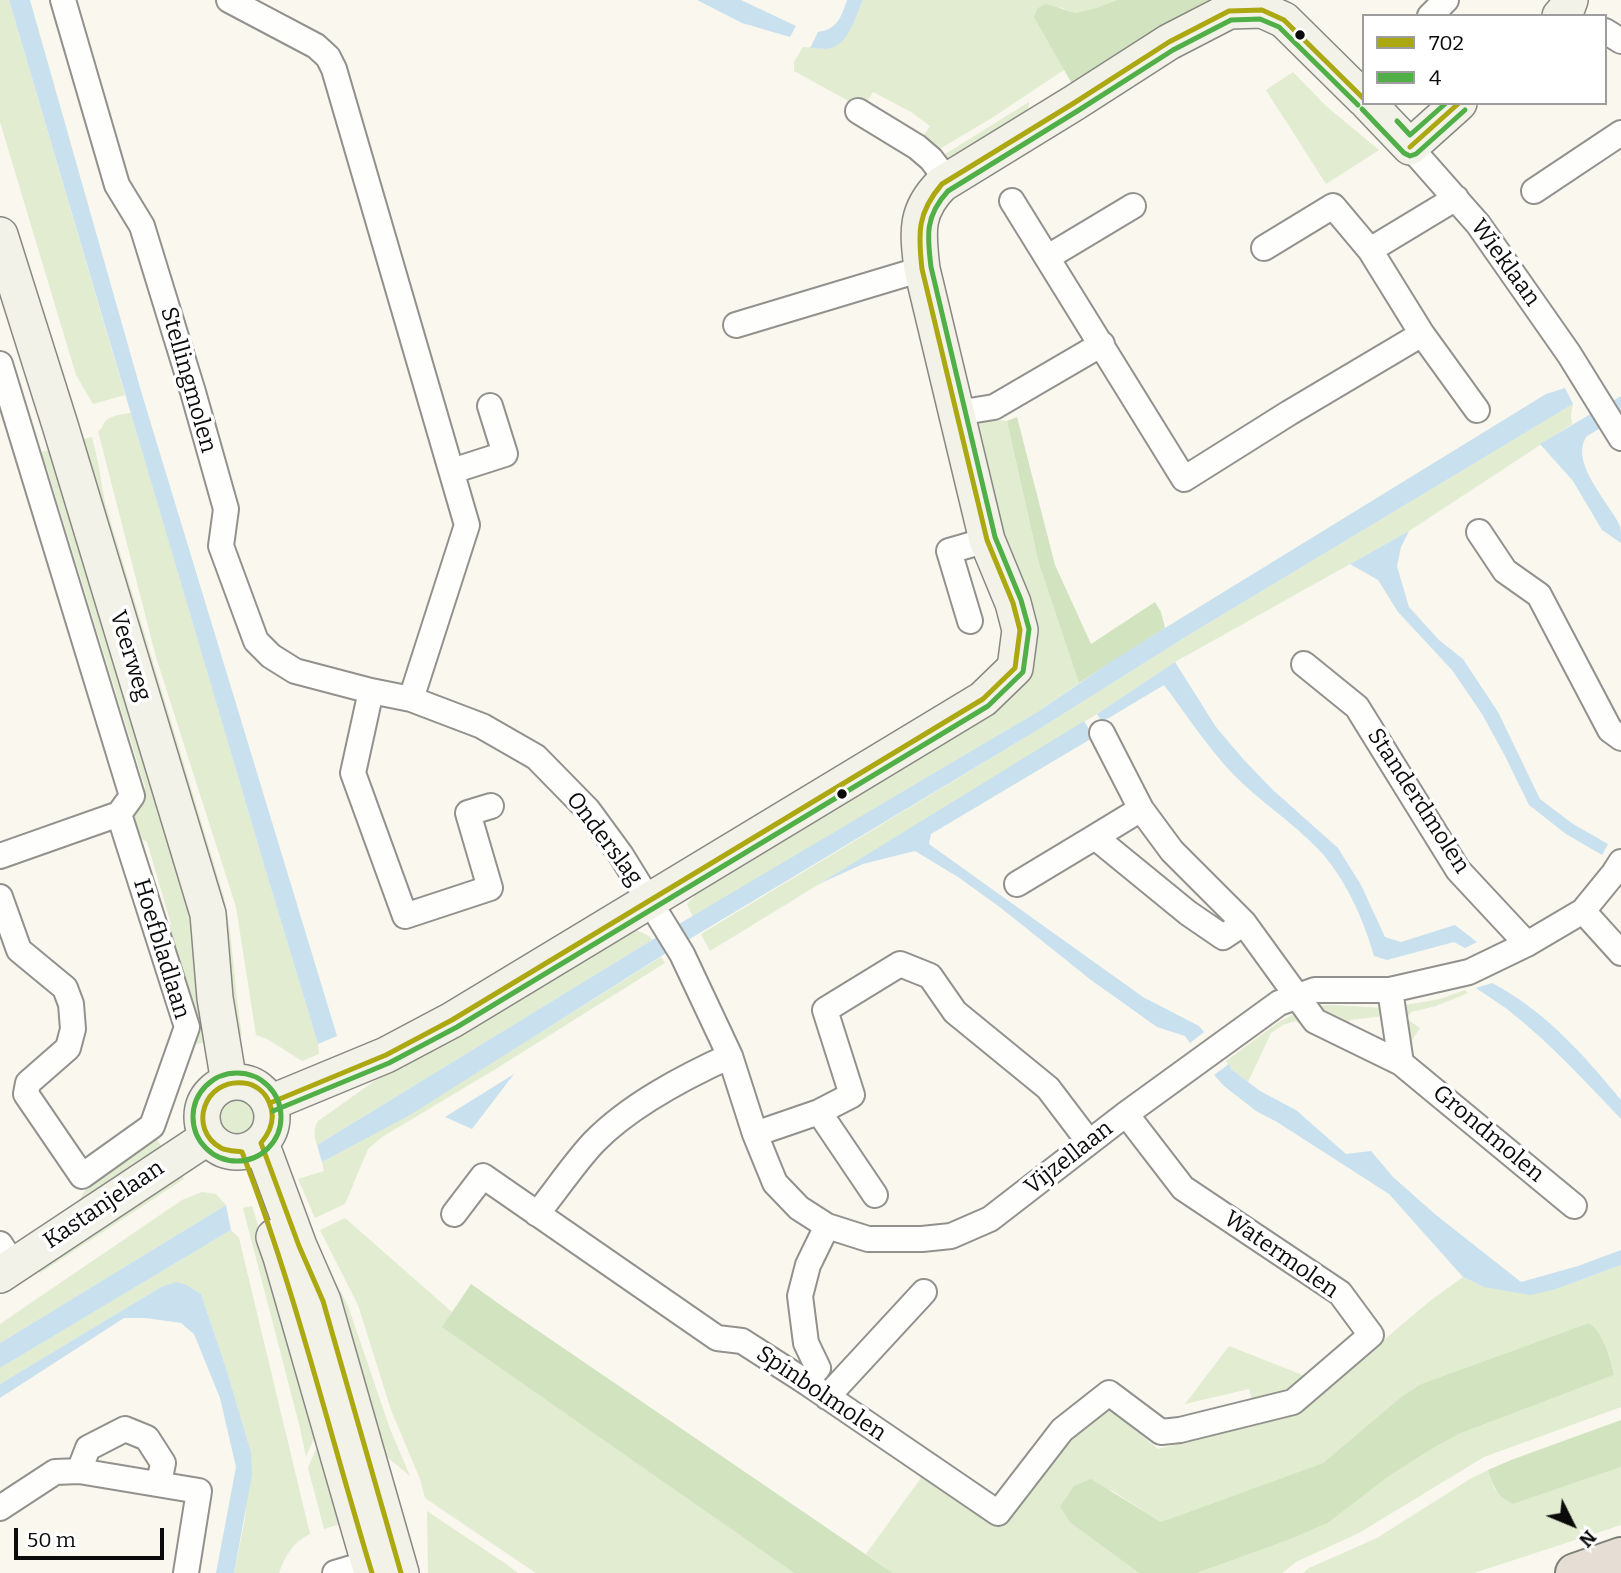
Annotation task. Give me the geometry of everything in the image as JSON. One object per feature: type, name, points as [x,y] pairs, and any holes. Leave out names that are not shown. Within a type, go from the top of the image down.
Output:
[{"type":"highway","points":[[1575,1573],[1621,1557]]},
{"type":"street","name":"Stellingmolen","points":[[63,0],[117,186],[142,226],[193,391],[226,509],[221,546],[256,641],[271,656],[295,671],[371,691]]},
{"type":"street","points":[[229,0],[316,46],[328,57],[334,69],[467,525],[411,699]]},
{"type":"street","points":[[1432,14],[1446,0]]},
{"type":"street","points":[[270,1103],[386,1055],[657,913],[983,699],[1015,668],[1020,629],[1013,603],[987,540],[922,270],[918,233],[923,211],[931,195],[947,180],[1169,42],[1229,11],[1262,10],[1284,20],[1362,97]]},
{"type":"street","name":"Wieklaan","points":[[1370,105],[1478,224],[1548,323],[1617,431]]},
{"type":"street","points":[[1410,147],[1457,105]]},
{"type":"street","points":[[858,111],[917,147],[931,159],[947,180]]},
{"type":"street","points":[[1534,191],[1621,136]]},
{"type":"street","points":[[1370,250],[1456,198]]},
{"type":"street","points":[[1012,201],[1184,479],[1422,334]]},
{"type":"street","points":[[1048,257],[1133,206]]},
{"type":"street","points":[[1264,248],[1333,206],[1370,250],[1422,334],[1477,410]]},
{"type":"street","name":"Veerweg","points":[[0,235],[208,914],[215,998],[229,1083]]},
{"type":"street","points":[[736,325],[922,270]]},
{"type":"street","points":[[957,413],[994,407],[1102,344]]},
{"type":"street","points":[[0,365],[132,796],[119,814],[0,856]]},
{"type":"street","points":[[452,471],[505,454],[490,406]]},
{"type":"street","points":[[1479,532],[1505,571],[1539,594],[1610,730],[1621,738]]},
{"type":"street","points":[[970,621],[949,551],[987,540]]},
{"type":"street","name":"Standerdmolen","points":[[1304,664],[1357,707],[1458,870],[1528,944]]},
{"type":"street","name":"Onderslag","points":[[371,691],[411,699],[482,726],[536,757],[588,810],[621,855],[657,913]]},
{"type":"street","points":[[371,691],[354,774],[405,916],[490,888],[468,813],[491,806]]},
{"type":"street","points":[[1102,733],[1141,809],[1172,852],[1244,922],[1296,996]]},
{"type":"street","points":[[1017,884],[1141,809]]},
{"type":"street","name":"Hoefbladlaan","points":[[0,897],[19,950],[65,988],[71,1004],[73,1029],[68,1048],[28,1083],[26,1094],[82,1176],[152,1126],[187,1027],[119,814]]},
{"type":"street","points":[[1095,838],[1188,913],[1223,937],[1244,922]]},
{"type":"street","name":"Vijzellaan","points":[[657,913],[682,954],[730,1056],[755,1134],[775,1183],[799,1208],[827,1226],[868,1239],[922,1239],[951,1236],[990,1219],[1126,1114],[1267,1011],[1296,996],[1315,990],[1390,990],[1469,972],[1528,944],[1583,911],[1621,862]]},
{"type":"street","points":[[1583,911],[1621,953]]},
{"type":"street","points":[[755,1134],[819,1112],[852,1096],[825,1010],[900,964],[930,976],[955,1012],[1048,1088],[1089,1142]]},
{"type":"street","points":[[1390,990],[1401,1063]]},
{"type":"street","name":"Grondmolen","points":[[1296,996],[1315,1021],[1401,1063],[1574,1206]]},
{"type":"street","points":[[537,1214],[593,1143],[621,1118],[692,1074],[730,1056]]},
{"type":"street","points":[[241,1082],[253,1085],[270,1103],[272,1122],[268,1133],[251,1147],[229,1151],[217,1146],[208,1137],[202,1121],[204,1104],[214,1090],[229,1083],[241,1082]]},
{"type":"street","points":[[819,1112],[875,1195]]},
{"type":"street","name":"Watermolen","points":[[998,1513],[1062,1430],[1108,1393],[1161,1432],[1180,1430],[1293,1402],[1371,1335],[1340,1293],[1183,1188],[1126,1114]]},
{"type":"street","name":"Kastanjelaan","points":[[5,1261],[208,1137]]},
{"type":"street","points":[[251,1147],[323,1301],[384,1566],[335,1573]]},
{"type":"street","name":"Spinbolmolen","points":[[454,1214],[483,1176],[717,1338],[743,1341],[998,1513]]},
{"type":"street","points":[[806,1382],[818,1368],[806,1343],[800,1296],[807,1265],[827,1226]]},
{"type":"street","points":[[827,1397],[924,1292]]},
{"type":"street","points":[[79,1471],[88,1448],[125,1429],[147,1438],[163,1463],[159,1483]]},
{"type":"street","points":[[0,1508],[55,1472],[79,1471],[199,1491],[186,1573]]},
{"type":"green space","points":[[0,0],[9,0],[125,395],[93,404],[76,375],[0,122]]},
{"type":"green space","points":[[863,0],[1117,0],[1076,13],[1059,7],[1064,70],[933,153],[921,139],[930,126],[911,112],[873,92],[863,109],[794,71],[794,62],[803,47],[829,49],[852,26]]},
{"type":"green space","points":[[1117,0],[1217,0],[1075,89],[1034,17],[1038,8],[1046,4],[1076,13]]},
{"type":"green space","points":[[1293,72],[1326,106],[1379,150],[1326,184],[1266,90]]},
{"type":"green space","points":[[1029,102],[1027,120],[959,161],[945,161],[942,156]]},
{"type":"green space","points":[[1573,404],[1572,424],[1409,531],[1175,662],[1097,714],[710,951],[701,934],[1192,633]]},
{"type":"green space","points":[[131,413],[318,1044],[319,1054],[302,1061],[256,1035],[236,907],[156,657],[98,431],[106,420]]},
{"type":"green space","points":[[1017,417],[1055,565],[1091,644],[1155,602],[1165,628],[1079,683],[1039,564],[1007,421]]},
{"type":"green space","points":[[978,418],[1007,421],[1039,564],[1079,683],[1039,711],[693,917],[687,904],[695,895],[953,737],[1031,668],[1036,654],[1036,639],[1001,543],[972,426]]},
{"type":"green space","points":[[92,437],[105,503],[224,897],[242,1035],[236,1036],[80,440]]},
{"type":"green space","points":[[52,449],[192,893],[206,1042],[189,1042],[166,933],[171,924],[147,842],[135,835],[131,819],[145,787],[47,468],[37,462],[35,454]]},
{"type":"green space","points":[[636,930],[652,940],[317,1145],[314,1133],[318,1121],[376,1080],[467,1032]]},
{"type":"green space","points":[[661,957],[665,963],[382,1137],[368,1149],[345,1204],[315,1218],[298,1179],[324,1171],[322,1162],[410,1114]]},
{"type":"green space","points":[[1465,990],[1468,993],[1436,1006],[1411,1012],[1407,1019],[1420,1028],[1410,1043],[1400,1006],[1440,999]]},
{"type":"green space","points":[[1315,1006],[1383,1008],[1384,1016],[1349,1020],[1350,1027],[1317,1013]]},
{"type":"green space","points":[[1303,1010],[1306,1021],[1302,1025],[1295,1021],[1271,1033],[1248,1082],[1231,1069],[1226,1061],[1280,1021]]},
{"type":"green space","points":[[238,1096],[253,1102],[259,1117],[253,1132],[238,1138],[223,1132],[217,1117],[223,1102]]},
{"type":"green space","points":[[154,1135],[164,1150],[77,1204],[89,1184]]},
{"type":"green space","points":[[179,1171],[184,1179],[40,1273],[35,1266]]},
{"type":"green space","points":[[290,1180],[322,1255],[348,1306],[390,1429],[410,1476],[369,1442]]},
{"type":"green space","points":[[202,1192],[216,1194],[226,1205],[0,1343],[0,1324],[182,1200]]},
{"type":"green space","points":[[252,1206],[321,1422],[306,1457],[243,1208]]},
{"type":"green space","points":[[345,1218],[452,1312],[443,1327],[794,1573],[536,1573],[425,1498],[420,1479],[391,1410],[358,1305],[320,1230]]},
{"type":"green space","points":[[231,1230],[239,1238],[310,1534],[290,1550],[279,1573],[234,1573],[245,1519],[251,1452],[201,1294],[187,1285],[161,1287],[0,1384],[0,1368]]},
{"type":"green space","points":[[1621,1265],[1621,1407],[1484,1457],[1359,1533],[1296,1562],[1282,1573],[1197,1573],[1328,1523],[1389,1476],[1461,1433],[1614,1375],[1609,1353],[1599,1333],[1589,1323],[1421,1384],[1401,1397],[1323,1463],[1161,1522],[1111,1490],[1060,1507],[1070,1521],[1139,1573],[893,1573],[866,1554],[926,1471],[998,1522],[1071,1430],[1103,1404],[1158,1449],[1267,1421],[1315,1398],[1430,1301],[1463,1277],[1484,1287],[1556,1289]]},
{"type":"green space","points":[[471,1284],[893,1573],[794,1573],[442,1327]]},
{"type":"green space","points":[[1589,1323],[1602,1339],[1614,1375],[1461,1433],[1389,1476],[1328,1523],[1197,1573],[1139,1573],[1070,1522],[1060,1507],[1074,1486],[1091,1479],[1161,1522],[1323,1463],[1401,1397],[1421,1384]]},
{"type":"green space","points":[[1229,1346],[1310,1378],[1294,1393],[1253,1404],[1249,1389],[1185,1404]]},
{"type":"green space","points":[[1621,1420],[1621,1467],[1513,1504],[1499,1494],[1494,1486],[1488,1470]]},
{"type":"green space","points":[[323,1432],[347,1522],[324,1529],[308,1468]]},
{"type":"green space","points":[[1621,1467],[1621,1525],[1474,1573],[1303,1573],[1377,1538],[1488,1470],[1494,1489],[1513,1504]]},
{"type":"green space","points":[[427,1511],[506,1564],[518,1573],[428,1573]]},
{"type":"water","points":[[9,0],[30,0],[141,391],[337,1036],[318,1044],[267,875]]},
{"type":"water","points":[[697,0],[741,0],[796,26],[790,37],[742,23]]},
{"type":"water","points":[[847,0],[863,0],[846,37],[835,47],[810,48],[818,32],[830,28],[838,21]]},
{"type":"water","points":[[1565,388],[1573,404],[663,955],[410,1115],[322,1162],[317,1145],[652,940],[1039,711],[1112,661],[1546,394]]},
{"type":"water","points":[[1621,396],[1621,416],[1587,436],[1583,446],[1583,458],[1586,470],[1620,526],[1621,543],[1602,530],[1573,481],[1540,444]]},
{"type":"water","points":[[1409,531],[1401,547],[1397,566],[1409,607],[1439,640],[1463,659],[1498,712],[1540,799],[1573,824],[1608,844],[1602,855],[1566,834],[1529,805],[1482,714],[1452,670],[1398,612],[1378,580],[1350,564]]},
{"type":"water","points":[[1175,662],[1216,727],[1244,760],[1338,848],[1361,885],[1385,937],[1401,942],[1455,925],[1477,942],[1465,948],[1454,942],[1387,960],[1374,956],[1352,899],[1327,859],[1223,764],[1164,685],[1102,722],[1097,714]]},
{"type":"water","points":[[1084,721],[1094,737],[931,834],[929,844],[1143,997],[1199,1026],[1204,1032],[1190,1043],[1185,1036],[1157,1027],[1091,980],[1001,908],[915,851],[863,864],[819,884]]},
{"type":"water","points":[[1492,983],[1529,1006],[1578,1050],[1621,1100],[1621,1119],[1537,1035],[1507,1009],[1476,988]]},
{"type":"water","points":[[1229,1064],[1231,1069],[1260,1091],[1296,1110],[1346,1154],[1371,1151],[1393,1177],[1436,1215],[1521,1282],[1578,1266],[1621,1250],[1621,1265],[1556,1289],[1530,1295],[1484,1287],[1463,1277],[1389,1194],[1256,1111],[1224,1086],[1214,1075]]},
{"type":"water","points":[[514,1074],[472,1129],[445,1117]]},
{"type":"water","points":[[226,1205],[231,1230],[0,1368],[0,1343]]},
{"type":"water","points":[[176,1282],[201,1294],[251,1452],[252,1475],[234,1573],[216,1573],[236,1467],[220,1398],[194,1334],[181,1323],[124,1318],[0,1398],[0,1384],[161,1287]]},
{"type":"transit line","name":"702","points":[[270,1103],[386,1055],[452,1020],[983,699],[1015,668],[1020,630],[1013,603],[987,540],[922,269],[921,224],[928,204],[942,184],[1169,42],[1229,11],[1262,10],[1284,20],[1362,97]]},
{"type":"transit line","name":"4","points":[[273,1111],[389,1063],[457,1027],[988,706],[1023,672],[1029,629],[1021,600],[995,537],[931,267],[929,226],[935,209],[948,191],[1173,50],[1231,20],[1260,19],[1279,27],[1358,105]]},
{"type":"transit line","points":[[1397,121],[1410,135],[1444,105]]},
{"type":"transit line","name":"702","points":[[1410,147],[1457,105]]},
{"type":"transit line","name":"4","points":[[1362,109],[1410,156],[1416,154],[1465,110]]},
{"type":"transit line","name":"4","points":[[237,1073],[254,1076],[268,1086],[278,1100],[281,1117],[278,1134],[268,1148],[254,1158],[237,1161],[220,1158],[206,1148],[196,1134],[193,1117],[196,1100],[206,1086],[220,1076],[237,1073]]},
{"type":"transit line","name":"702","points":[[372,1573],[279,1256],[242,1152],[221,1148],[211,1140],[205,1129],[203,1118],[210,1096],[219,1088],[230,1084],[244,1083],[256,1087],[269,1102],[271,1124],[261,1143],[299,1246],[323,1301],[401,1573]]}]
